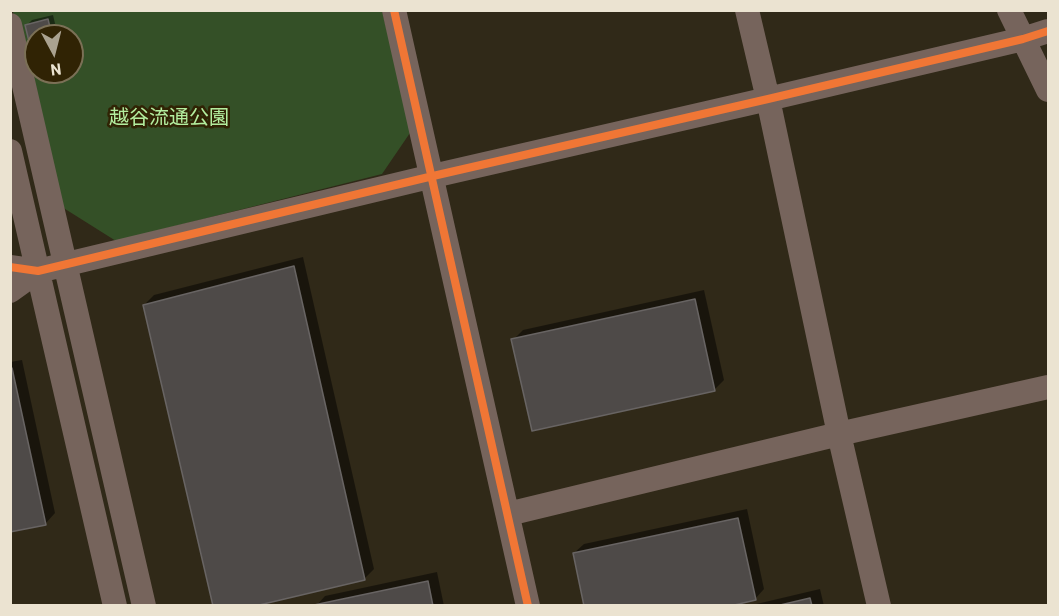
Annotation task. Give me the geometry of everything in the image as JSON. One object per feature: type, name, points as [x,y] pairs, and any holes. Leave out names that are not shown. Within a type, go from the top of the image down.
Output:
[{"type":"street","points":[[394,10],[528,606]]},
{"type":"street","points":[[747,10],[839,434],[879,606]]},
{"type":"street","points":[[1009,10],[1048,90]]},
{"type":"street","points":[[10,25],[144,606]]},
{"type":"street","points":[[10,267],[38,271],[66,265],[433,176],[1023,39],[1048,31]]},
{"type":"street","points":[[10,151],[115,606]]},
{"type":"street","points":[[10,291],[38,271]]},
{"type":"street","points":[[508,514],[839,434],[1048,387]]},
{"type":"green space","name":"越谷流通公園","points":[[13,11],[382,11],[412,130],[382,174],[116,241],[54,202],[29,84],[84,84],[84,24],[24,24],[24,62]]},
{"type":"building","points":[[48,19],[49,24],[29,24]]},
{"type":"building","points":[[294,266],[365,580],[255,606],[213,606],[143,305]]},
{"type":"building","points":[[695,299],[715,391],[532,431],[511,339]]},
{"type":"building","points":[[12,368],[46,525],[10,532],[10,369]]},
{"type":"building","points":[[738,518],[756,600],[730,606],[584,606],[573,553]]},
{"type":"building","points":[[428,581],[433,606],[314,605]]},
{"type":"building","points":[[810,598],[812,606],[776,606]]},
{"type":"cycle path","points":[[394,10],[528,606]]},
{"type":"cycle path","points":[[10,267],[38,271],[433,176],[1023,39],[1048,31]]}]
